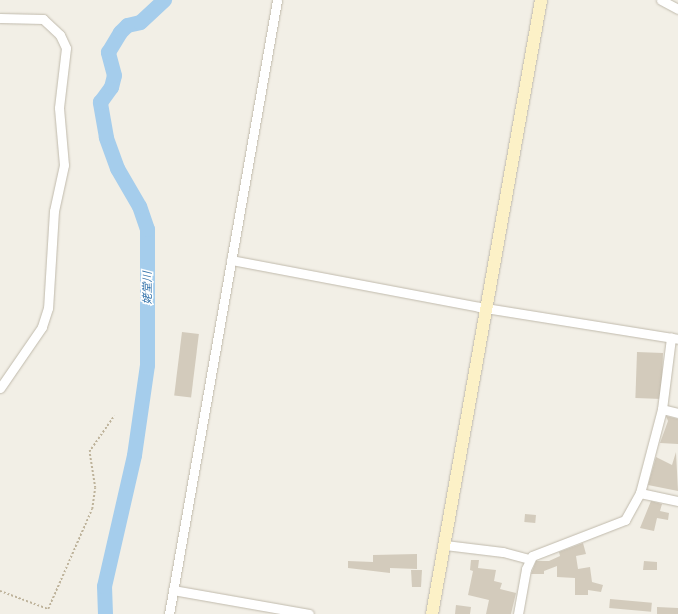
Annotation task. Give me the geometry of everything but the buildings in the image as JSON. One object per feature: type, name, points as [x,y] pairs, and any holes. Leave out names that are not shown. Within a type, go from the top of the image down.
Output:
[{"type":"street","points":[[169,614],[277,0]]},
{"type":"street","points":[[432,614],[541,0]]},
{"type":"street","points":[[661,0],[678,9]]},
{"type":"street","points":[[0,18],[43,19],[60,35],[66,48],[58,108],[64,165],[54,210],[48,308],[42,327],[0,388]]},
{"type":"street","points":[[231,260],[675,338],[662,409],[640,493],[625,520],[545,549],[529,559],[518,614]]},
{"type":"street","points":[[662,409],[678,413]]},
{"type":"street","points":[[640,493],[678,501]]},
{"type":"street","points":[[445,545],[514,554],[529,559]]},
{"type":"street","points":[[174,590],[309,614]]},
{"type":"path","points":[[0,591],[48,609],[93,505],[95,488],[89,452],[114,416]]},
{"type":"waterway","name":"姥堂川","points":[[105,614],[104,586],[134,455],[147,365],[147,229],[139,206],[117,168],[106,137],[100,102],[111,87],[114,75],[108,52],[120,32],[127,25],[140,22],[164,0]]}]
